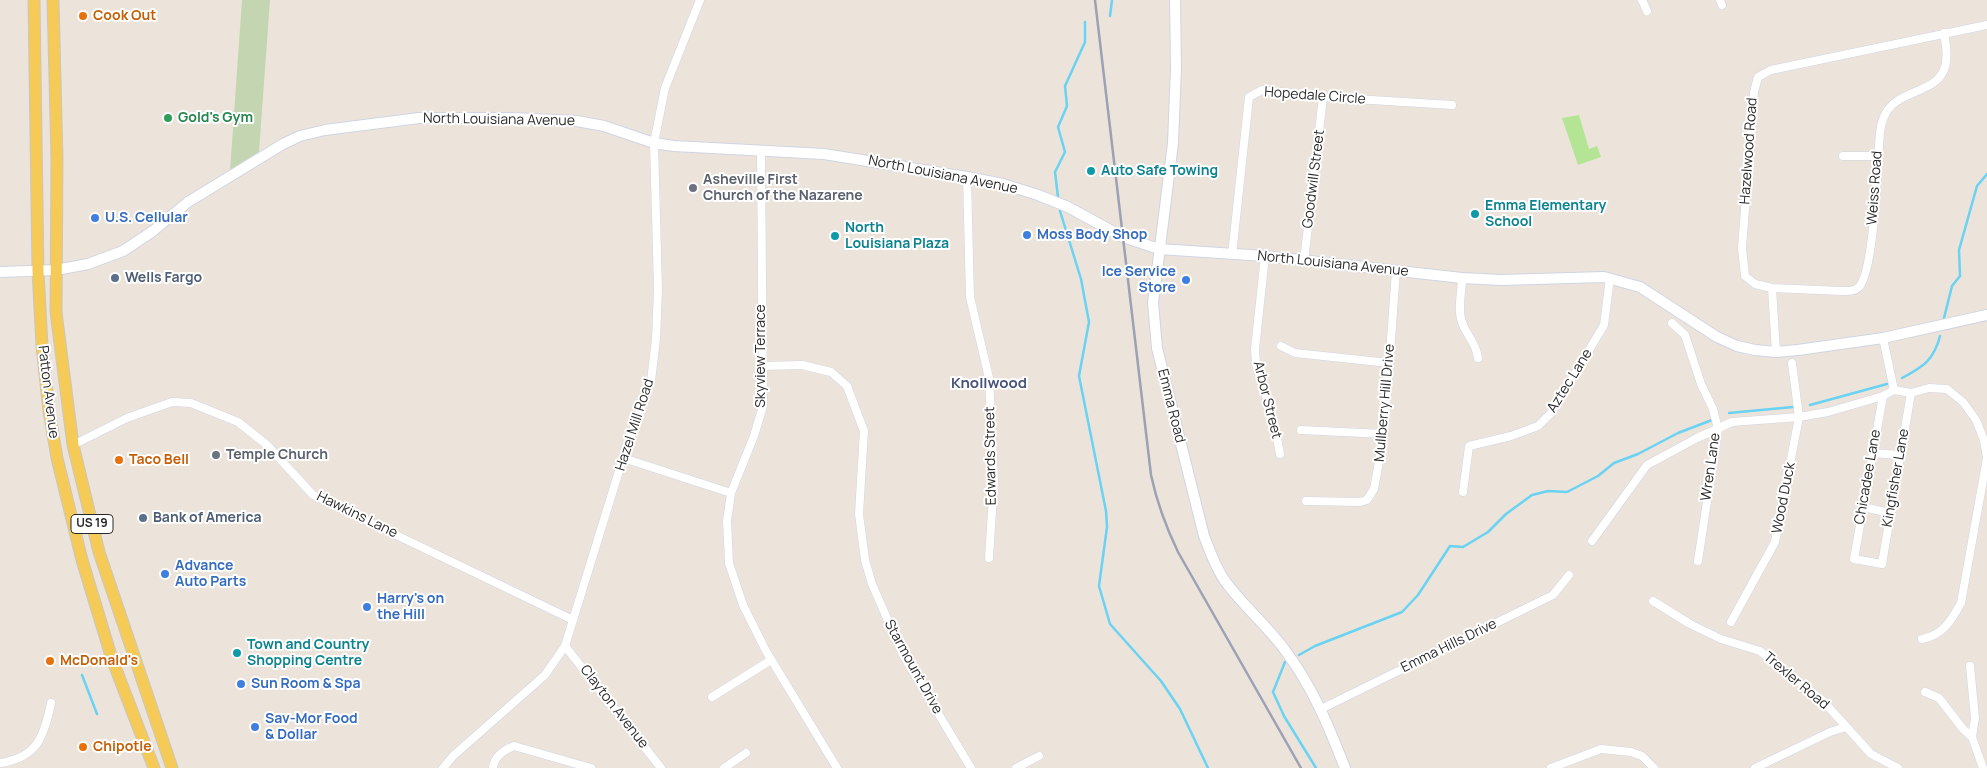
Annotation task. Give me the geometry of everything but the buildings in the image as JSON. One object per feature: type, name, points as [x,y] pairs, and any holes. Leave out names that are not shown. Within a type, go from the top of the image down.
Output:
[{"type":"main road","name":"Patton Avenue","points":[[34,0],[38,271],[42,346],[49,411],[57,458],[82,560],[112,658],[154,768]]},
{"type":"main road","name":"Patton Avenue","points":[[53,0],[57,159],[56,312],[73,445],[99,552],[172,768]]},
{"type":"street","name":"Hazel Mill Road","points":[[443,768],[453,756],[545,675],[565,646],[623,458],[651,381],[656,338],[658,288],[654,143],[665,88],[700,0]]},
{"type":"street","name":"Emma Road","points":[[1175,0],[1176,68],[1173,143],[1153,303],[1157,348],[1204,536],[1214,561],[1225,581],[1286,650],[1309,685],[1345,768]]},
{"type":"street","points":[[1642,0],[1648,11]]},
{"type":"street","name":"Hazelwood Road","points":[[1772,288],[1755,284],[1745,276],[1742,248],[1754,92],[1758,77],[1771,70],[1987,25]]},
{"type":"street","name":"Weiss Road","points":[[1772,288],[1852,291],[1859,287],[1866,272],[1872,234],[1881,121],[1892,103],[1934,83],[1944,70],[1947,57],[1944,34]]},
{"type":"street","name":"Hopedale Circle","points":[[1232,255],[1248,96],[1262,90],[1324,97],[1452,106]]},
{"type":"street","name":"Goodwill Street","points":[[1304,261],[1324,97]]},
{"type":"street","name":"North Louisiana Avenue","points":[[0,272],[56,270],[88,264],[124,251],[138,243],[188,202],[283,144],[300,136],[325,130],[418,118],[513,118],[577,121],[604,126],[654,143],[830,154],[1003,184],[1038,195],[1079,212],[1122,236],[1159,249],[1265,256],[1462,278],[1501,280],[1584,276],[1610,278],[1640,288],[1717,337],[1737,346],[1755,350],[1776,352],[1883,338],[1987,315]]},
{"type":"street","name":"Skyview Terrace","points":[[761,151],[763,406],[754,436],[731,493],[727,520],[729,563],[744,605],[771,660],[837,768]]},
{"type":"street","points":[[1843,156],[1878,156]]},
{"type":"street","name":"Edwards Street","points":[[968,177],[970,296],[989,378],[994,481],[989,558]]},
{"type":"street","name":"Arbor Street","points":[[1265,256],[1255,349],[1256,364],[1274,422],[1280,454]]},
{"type":"street","name":"Mullberry Hill Drive","points":[[1306,501],[1360,502],[1368,500],[1374,489],[1384,434],[1396,271]]},
{"type":"street","points":[[1462,278],[1461,320],[1476,347],[1478,358]]},
{"type":"street","name":"Aztec Lane","points":[[1463,492],[1469,446],[1501,439],[1538,426],[1552,412],[1604,325],[1610,278]]},
{"type":"street","points":[[1772,288],[1776,352]]},
{"type":"street","name":"Wren Lane","points":[[1672,323],[1685,335],[1701,384],[1713,409],[1718,429],[1698,561]]},
{"type":"street","points":[[1883,338],[1894,390]]},
{"type":"street","points":[[1281,346],[1295,353],[1389,363]]},
{"type":"street","name":"Wood Duck","points":[[1731,622],[1776,542],[1799,417],[1792,363]]},
{"type":"street","name":"Starmount Drive","points":[[762,366],[802,365],[831,372],[848,386],[864,432],[859,514],[865,560],[872,584],[904,655],[971,768]]},
{"type":"street","points":[[1592,540],[1647,465],[1732,422],[1799,417],[1828,412],[1883,396],[1894,390],[1911,393],[1929,388],[1947,389],[1963,402],[1976,420],[1984,440],[1986,458],[1961,603],[1949,624],[1933,637],[1922,639]]},
{"type":"street","name":"Kingfisher Lane","points":[[1882,564],[1911,393]]},
{"type":"street","name":"Chicadee Lane","points":[[1882,564],[1854,559],[1883,396]]},
{"type":"street","name":"Hawkins Lane","points":[[73,445],[128,418],[172,402],[191,403],[238,422],[267,445],[313,496],[573,620]]},
{"type":"street","points":[[1301,430],[1384,434]]},
{"type":"street","points":[[1872,453],[1900,455]]},
{"type":"street","points":[[623,458],[731,493]]},
{"type":"street","points":[[1863,508],[1890,513]]},
{"type":"street","name":"Emma Hills Drive","points":[[1321,710],[1553,595],[1569,575]]},
{"type":"street","name":"Trexler Road","points":[[1653,602],[1690,624],[1721,639],[1760,651],[1823,701],[1871,754],[1898,768]]},
{"type":"street","name":"Clayton Avenue","points":[[565,646],[661,768]]},
{"type":"street","points":[[712,697],[771,660]]},
{"type":"street","points":[[1970,666],[1974,718],[1972,736],[1983,768]]},
{"type":"street","points":[[1924,692],[1939,698],[1963,730],[1972,736]]},
{"type":"street","points":[[0,762],[15,761],[40,742],[47,726],[51,703]]},
{"type":"street","points":[[1754,768],[1830,732],[1846,727]]},
{"type":"street","points":[[493,768],[494,761],[504,750],[514,746],[591,768]]},
{"type":"street","points":[[1551,768],[1601,750],[1631,752],[1642,756],[1654,768]]},
{"type":"street","points":[[724,768],[746,753]]},
{"type":"street","points":[[1016,768],[1039,756]]},
{"type":"green space","points":[[242,0],[270,0],[259,152],[230,171]]},
{"type":"green space","points":[[1579,115],[1589,149],[1597,146],[1601,157],[1578,165],[1562,118]]},
{"type":"waterway","points":[[1110,16],[1112,0]]},
{"type":"waterway","points":[[1058,197],[1055,172],[1065,152],[1058,127],[1067,106],[1065,86],[1085,42],[1085,22]]},
{"type":"waterway","points":[[1944,318],[1952,286],[1960,276],[1959,250],[1977,186],[1987,174]]},
{"type":"waterway","points":[[1060,211],[1081,279],[1089,322],[1079,376],[1106,511],[1107,527],[1099,586],[1110,624],[1161,681],[1180,709],[1208,768]]},
{"type":"waterway","points":[[1902,378],[1927,362],[1938,344],[1940,336]]},
{"type":"waterway","points":[[1810,405],[1887,384]]},
{"type":"waterway","points":[[1729,413],[1793,407]]},
{"type":"waterway","points":[[1299,655],[1315,646],[1402,612],[1418,595],[1450,546],[1463,547],[1488,532],[1506,514],[1532,495],[1548,491],[1567,492],[1598,476],[1614,463],[1638,454],[1678,433],[1712,420]]},
{"type":"waterway","points":[[1285,662],[1273,692],[1284,716],[1316,768]]},
{"type":"waterway","points":[[82,675],[97,714]]},
{"type":"railway","points":[[1095,0],[1151,475],[1156,495],[1178,552],[1301,768]]},
{"type":"place","name":"Cook Out","points":[[83,16]]},
{"type":"place","name":"Gold's Gym","points":[[168,118]]},
{"type":"place","name":"Auto Safe Towing","points":[[1091,171]]},
{"type":"place","name":"Asheville First Church of the Nazarene","points":[[693,188]]},
{"type":"place","name":"Emma Elementary School","points":[[1475,214]]},
{"type":"place","name":"U.S. Cellular","points":[[95,218]]},
{"type":"place","name":"Moss Body Shop","points":[[1027,235]]},
{"type":"place","name":"North Louisiana Plaza","points":[[835,236]]},
{"type":"place","name":"Wells Fargo","points":[[115,278]]},
{"type":"place","name":"Ice Service Store","points":[[1186,280]]},
{"type":"place","name":"Temple Church","points":[[216,455]]},
{"type":"place","name":"Taco Bell","points":[[119,460]]},
{"type":"place","name":"Bank of America","points":[[143,518]]},
{"type":"place","name":"Advance Auto Parts","points":[[165,574]]},
{"type":"place","name":"Harry's on the Hill","points":[[367,607]]},
{"type":"place","name":"Town and Country Shopping Centre","points":[[237,653]]},
{"type":"place","name":"McDonald's","points":[[50,661]]},
{"type":"place","name":"Sun Room & Spa","points":[[241,684]]},
{"type":"place","name":"Sav-Mor Food & Dollar","points":[[255,727]]},
{"type":"place","name":"Chipotle","points":[[83,747]]},
{"type":"district","name":"Knollwood","points":[[989,384]]}]
